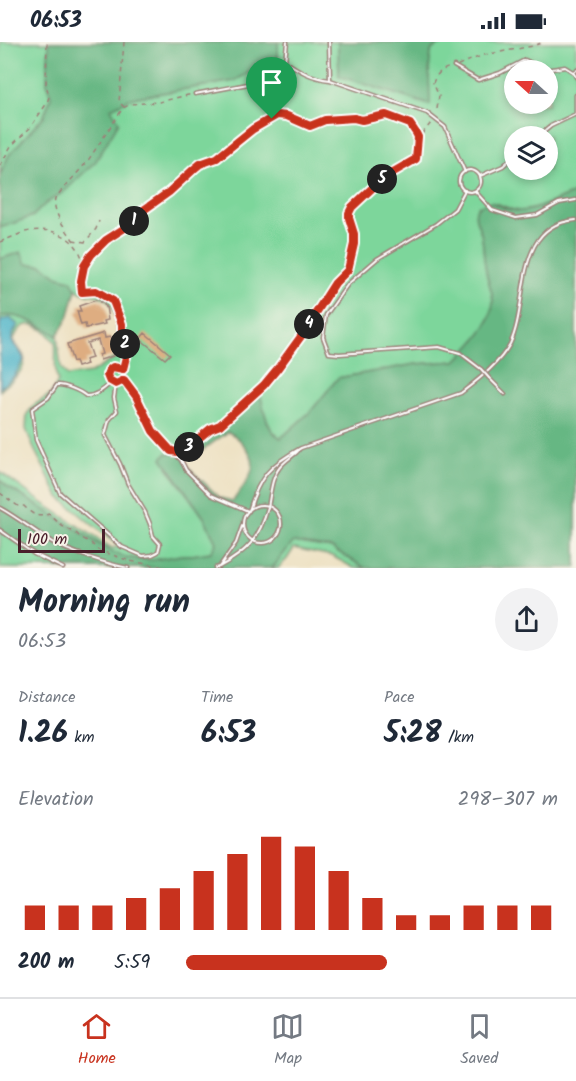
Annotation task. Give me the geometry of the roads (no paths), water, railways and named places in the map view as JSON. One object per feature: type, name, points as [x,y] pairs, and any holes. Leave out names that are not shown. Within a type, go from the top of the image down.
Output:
[{"type":"lane","points":[[285,61],[287,42]]},
{"type":"lane","points":[[329,42],[330,80]]},
{"type":"lane","points":[[454,66],[478,80],[500,73],[525,60],[545,70],[565,67],[575,71],[576,77]]},
{"type":"lane","points":[[285,61],[318,79],[330,80],[427,113],[445,127],[465,172]]},
{"type":"lane","points":[[195,94],[248,84],[285,61]]},
{"type":"lane","points":[[551,126],[576,113],[576,95]]},
{"type":"lane","points":[[84,266],[106,240],[131,224],[138,214],[169,192],[200,164],[217,158],[253,129],[277,115],[287,116],[310,126],[325,120],[354,118],[362,120],[386,115],[410,124],[418,137],[416,159],[383,178],[349,213],[354,244],[348,270],[335,283],[278,368],[264,385],[220,425],[210,429],[187,448],[178,452],[171,451]]},
{"type":"lane","points":[[480,176],[504,165]]},
{"type":"lane","points":[[465,190],[460,181],[465,172],[471,170],[480,176],[481,183],[475,191]]},
{"type":"lane","points":[[465,190],[475,191],[492,210],[516,218],[537,215],[559,203],[576,200]]},
{"type":"lane","points":[[465,190],[455,209],[436,224],[377,259],[348,284],[326,315],[323,338],[329,352],[339,354],[439,347],[460,354],[481,369],[505,394]]},
{"type":"lane","points":[[217,567],[236,543],[262,479],[277,461],[301,448],[461,393],[479,379],[503,355],[511,341],[521,304],[524,276],[529,257],[537,242],[546,231],[558,224],[576,220]]},
{"type":"lane","points":[[82,292],[96,291],[113,301],[122,324],[122,336],[127,353],[123,369],[124,380],[136,396],[153,431],[180,460],[186,470],[211,495],[249,511],[260,506],[268,506],[278,514],[280,520],[279,532],[272,541],[266,543],[253,541],[247,537],[243,524]]},
{"type":"lane","points":[[123,369],[113,367],[107,375],[114,383],[117,411],[109,420],[105,435],[128,484],[145,512],[153,536],[160,544],[158,552],[152,555],[143,555],[122,547],[60,493],[36,440],[32,409],[48,398],[57,385],[63,384],[72,390],[80,390],[86,396],[91,396],[114,383],[124,380]]},
{"type":"lane","points":[[217,567],[240,556],[253,541],[262,524],[268,506],[270,487],[280,467],[301,448]]},
{"type":"lane","points":[[0,508],[22,520],[53,543],[112,565],[128,568]]},
{"type":"lane","points":[[0,530],[34,554],[63,568]]},
{"type":"water","points":[[10,318],[18,325],[12,341],[24,360],[14,376],[0,388],[0,324],[2,320]]}]
